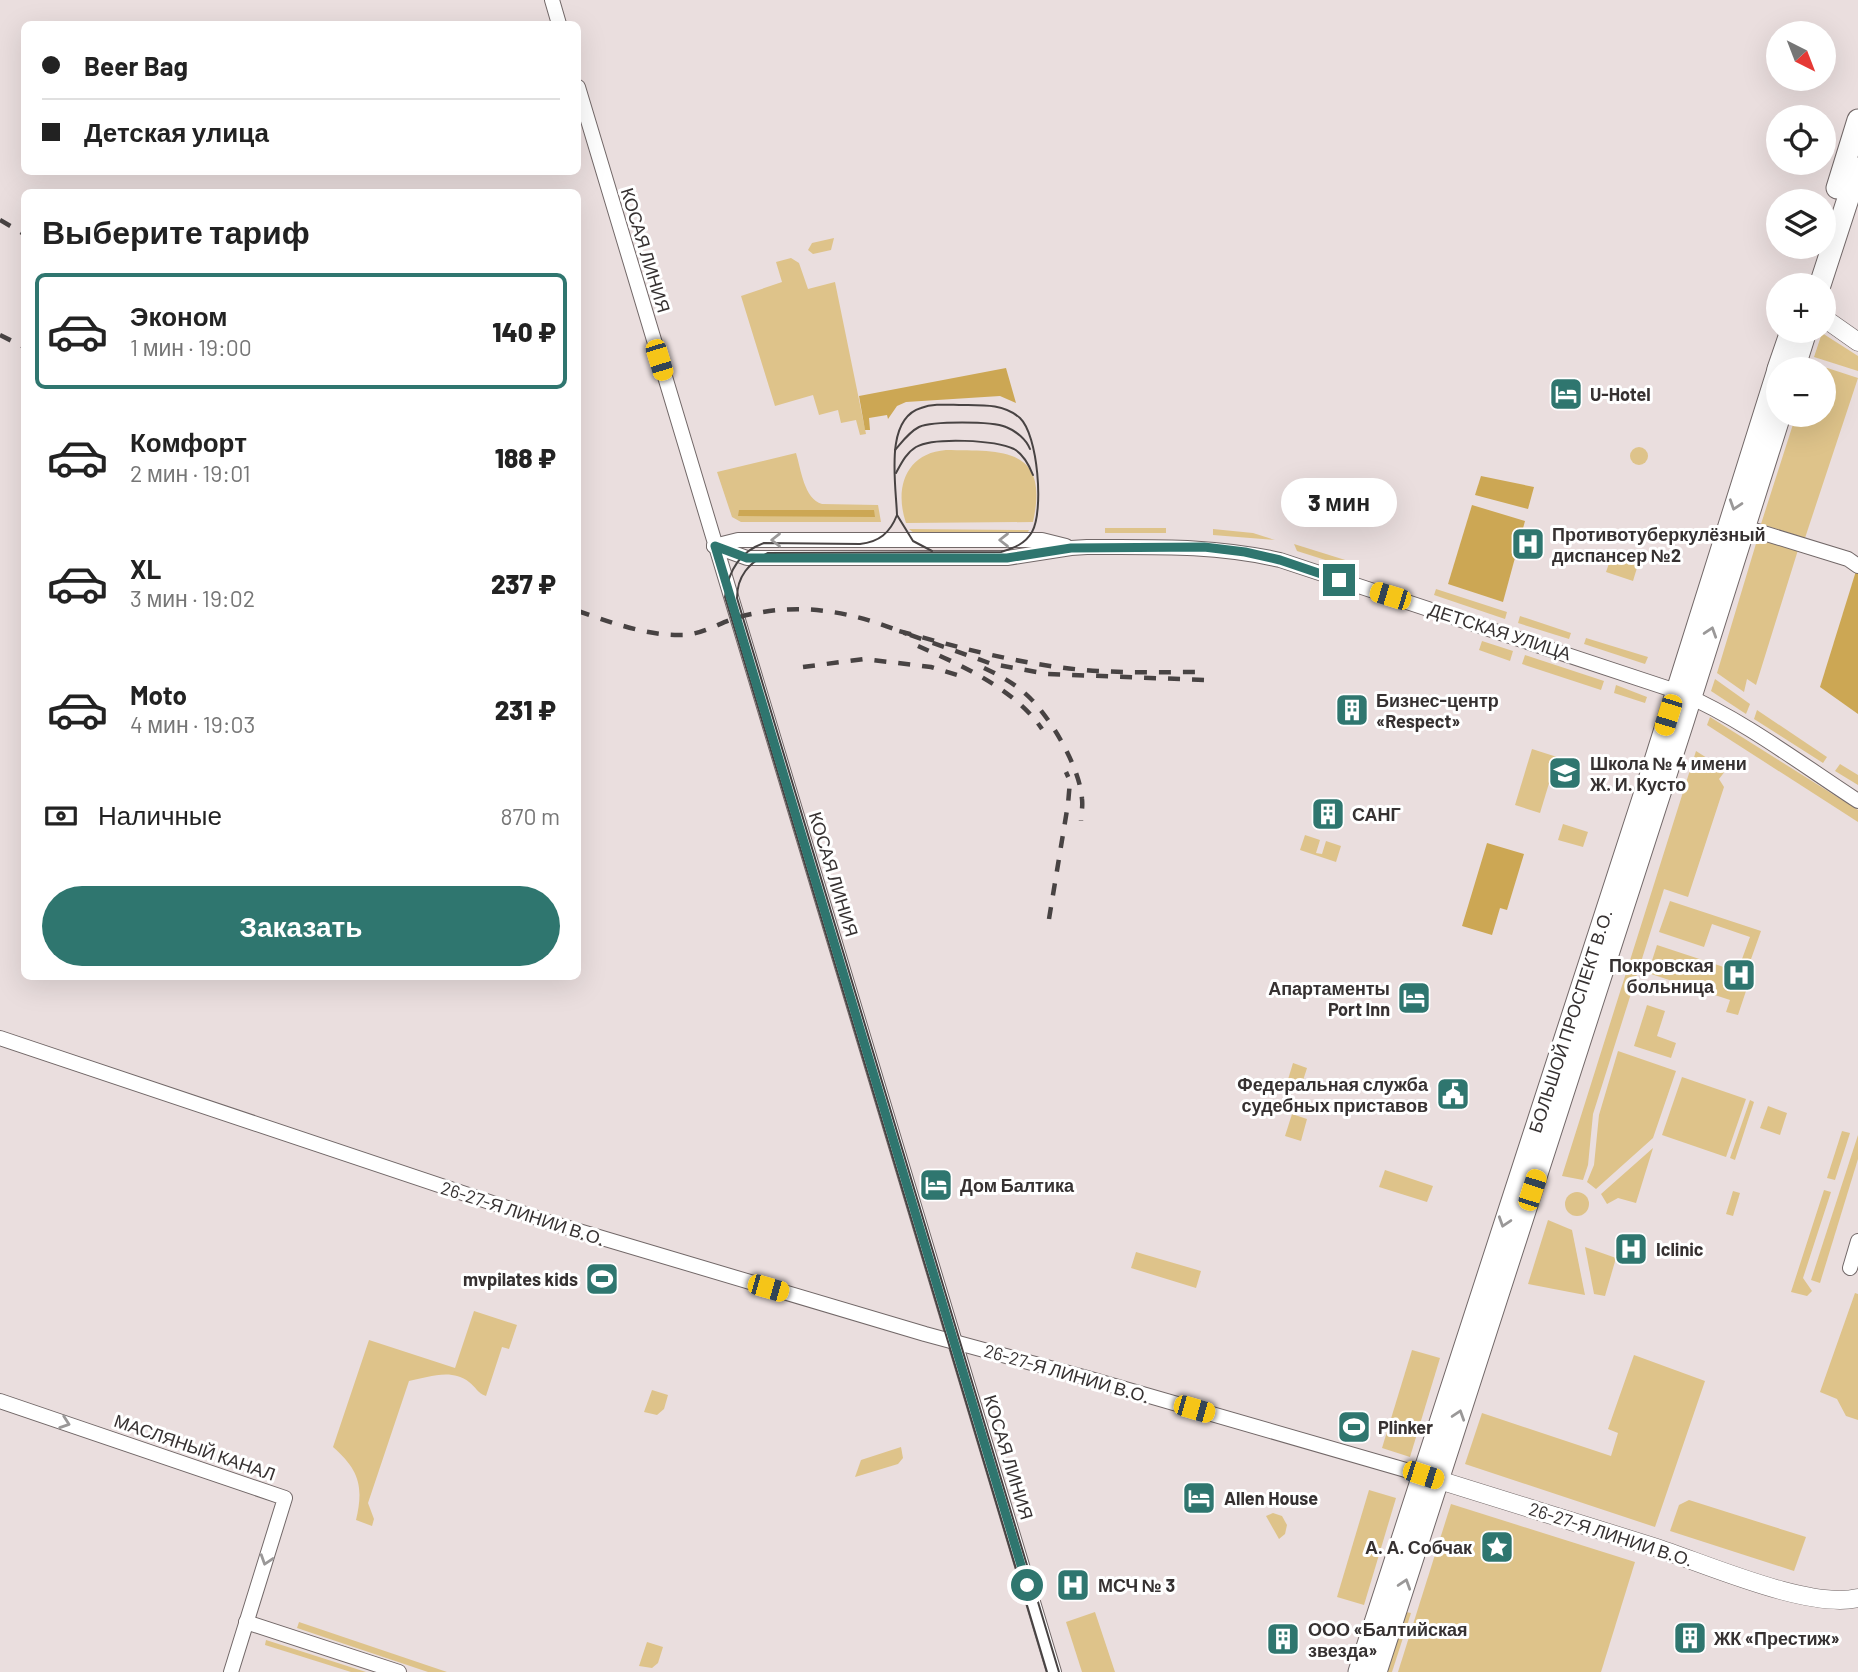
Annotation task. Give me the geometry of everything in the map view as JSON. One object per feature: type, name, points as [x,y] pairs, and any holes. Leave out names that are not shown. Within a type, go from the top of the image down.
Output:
[{"type":"main road","points":[[1836,191],[1858,120]]},
{"type":"main road","points":[[1824,273],[1858,168]]},
{"type":"main road","name":"БОЛЬШОЙ ПРОСПЕКТ В.О.","points":[[1376,1672],[1431,1477],[1682,693],[1766,410]]},
{"type":"main road","name":"БОЛЬШОЙ ПРОСПЕКТ В.О.","points":[[1682,693],[1745,527],[1776,427]]},
{"type":"main road","name":"БОЛЬШОЙ ПРОСПЕКТ В.О.","points":[[1359,1672],[1431,1477]]},
{"type":"street","points":[[552,0],[558,21]]},
{"type":"street","name":"КОСАЯ ЛИНИЯ","points":[[581,96],[1054,1672]]},
{"type":"street","points":[[1836,326],[1858,342]]},
{"type":"street","points":[[1745,527],[1848,559],[1858,566]]},
{"type":"street","name":"ДЕТСКАЯ УЛИЦА","points":[[715,546],[747,558],[1007,558],[1041,547],[1204,547],[1245,552],[1280,560],[1682,693],[1745,728],[1858,801]]},
{"type":"street","name":"26-27-Я ЛИНИИ В.О.","points":[[0,1038],[555,1224],[954,1342],[1431,1477],[1793,1594],[1818,1599],[1858,1598]]},
{"type":"street","points":[[1855,1270],[1858,1241]]},
{"type":"street","name":"МАСЛЯНЫЙ КАНАЛ","points":[[0,1401],[285,1499],[231,1672]]},
{"type":"street","points":[[246,1622],[399,1672]]},
{"type":"shaded area","points":[[834,238],[831,250],[813,254],[808,250],[812,243]]},
{"type":"shaded area","points":[[791,258],[799,263],[808,289],[835,282],[866,434],[860,435],[856,420],[841,423],[838,410],[819,415],[813,395],[775,406],[741,296],[782,282],[776,262]]},
{"type":"shaded area","points":[[1836,342],[1858,356],[1858,371],[1836,364],[1836,357],[1814,357],[1819,343]]},
{"type":"shaded area","points":[[1006,368],[1016,403],[1000,396],[906,402],[897,406],[888,419],[887,415],[869,418],[870,430],[865,430],[859,396]]},
{"type":"shaded area","points":[[1836,371],[1858,378],[1805,538],[1761,524],[1792,427],[1836,427]]},
{"type":"shaded area","points":[[1635,447],[1643,447],[1648,456],[1646,463],[1635,465],[1630,460],[1630,452]]},
{"type":"shaded area","points":[[946,450],[1002,453],[1027,466],[1034,479],[1036,497],[1033,522],[906,523],[902,497],[906,474],[921,458]]},
{"type":"shaded area","points":[[796,453],[804,483],[816,501],[822,504],[878,505],[881,522],[741,522],[732,517],[717,472]]},
{"type":"shaded area","points":[[1481,476],[1534,487],[1528,509],[1475,495]]},
{"type":"shaded area","points":[[1472,505],[1525,521],[1503,602],[1448,584]]},
{"type":"shaded area","points":[[739,510],[874,510],[875,517],[738,516]]},
{"type":"shaded area","points":[[1105,528],[1166,528],[1166,533],[1105,533]]},
{"type":"shaded area","points":[[909,529],[1029,530],[1027,534],[915,534]]},
{"type":"shaded area","points":[[1213,529],[1253,533],[1275,540],[1213,535]]},
{"type":"shaded area","points":[[1758,537],[1798,550],[1756,685],[1747,679],[1744,692],[1717,673]]},
{"type":"shaded area","points":[[1294,544],[1358,564],[1357,570],[1297,551]]},
{"type":"shaded area","points":[[1614,549],[1640,558],[1633,581],[1606,572]]},
{"type":"shaded area","points":[[1856,571],[1858,573],[1858,714],[1820,687]]},
{"type":"shaded area","points":[[1436,589],[1507,612],[1505,619],[1434,595]]},
{"type":"shaded area","points":[[1520,616],[1571,633],[1569,639],[1518,623]]},
{"type":"shaded area","points":[[1586,638],[1648,657],[1645,664],[1584,644]]},
{"type":"shaded area","points":[[1482,641],[1513,651],[1510,661],[1479,650]]},
{"type":"shaded area","points":[[1525,655],[1604,681],[1601,690],[1522,664]]},
{"type":"shaded area","points":[[1715,679],[1750,704],[1746,714],[1711,691]]},
{"type":"shaded area","points":[[1616,685],[1647,697],[1645,703],[1614,693]]},
{"type":"shaded area","points":[[1757,710],[1827,757],[1823,763],[1754,719]]},
{"type":"shaded area","points":[[1710,717],[1858,810],[1858,822],[1707,725]]},
{"type":"shaded area","points":[[1532,749],[1557,757],[1540,813],[1515,805]]},
{"type":"shaded area","points":[[1696,751],[1726,770],[1719,779],[1724,787],[1688,897],[1664,889],[1593,1114],[1588,1165],[1583,1180],[1562,1176]]},
{"type":"shaded area","points":[[1840,764],[1858,775],[1858,785],[1835,771]]},
{"type":"shaded area","points":[[1563,824],[1588,832],[1583,847],[1558,840]]},
{"type":"shaded area","points":[[1305,835],[1320,840],[1316,853],[1322,854],[1326,841],[1341,846],[1336,862],[1300,850]]},
{"type":"shaded area","points":[[1487,843],[1524,854],[1507,910],[1500,908],[1492,935],[1462,926]]},
{"type":"shaded area","points":[[1670,901],[1761,931],[1750,962],[1742,959],[1750,937],[1712,924],[1704,947],[1659,932]]},
{"type":"shaded area","points":[[1657,945],[1751,976],[1738,1015],[1726,1012],[1730,1000],[1648,973]]},
{"type":"shaded area","points":[[1647,1005],[1665,1011],[1657,1036],[1676,1043],[1671,1058],[1634,1046]]},
{"type":"shaded area","points":[[1618,1051],[1676,1071],[1653,1138],[1596,1189],[1587,1182],[1594,1165],[1599,1115]]},
{"type":"shaded area","points":[[1293,1063],[1307,1068],[1300,1090],[1286,1086]]},
{"type":"shaded area","points":[[1682,1077],[1746,1099],[1726,1157],[1662,1135]]},
{"type":"shaded area","points":[[1750,1100],[1754,1102],[1735,1160],[1730,1158]]},
{"type":"shaded area","points":[[1768,1106],[1787,1113],[1780,1135],[1760,1128]]},
{"type":"shaded area","points":[[1292,1114],[1307,1119],[1301,1141],[1285,1136]]},
{"type":"shaded area","points":[[1842,1131],[1850,1133],[1835,1180],[1827,1178]]},
{"type":"shaded area","points":[[1858,1135],[1858,1159],[1820,1283],[1811,1280]]},
{"type":"shaded area","points":[[1653,1148],[1636,1203],[1618,1198],[1607,1204],[1601,1194]]},
{"type":"shaded area","points":[[1385,1170],[1433,1186],[1427,1202],[1379,1187]]},
{"type":"shaded area","points":[[1824,1190],[1831,1192],[1803,1278],[1812,1291],[1807,1296],[1791,1292]]},
{"type":"shaded area","points":[[1733,1191],[1740,1193],[1733,1216],[1726,1214]]},
{"type":"shaded area","points":[[1577,1192],[1588,1199],[1589,1204],[1582,1215],[1577,1216],[1566,1209],[1565,1204],[1572,1193]]},
{"type":"shaded area","points":[[1548,1220],[1572,1230],[1585,1295],[1528,1284]]},
{"type":"shaded area","points":[[1585,1247],[1616,1258],[1605,1296],[1594,1294]]},
{"type":"shaded area","points":[[1136,1252],[1201,1271],[1196,1288],[1131,1268]]},
{"type":"shaded area","points":[[1855,1293],[1858,1294],[1858,1420],[1846,1416],[1837,1399],[1820,1392]]},
{"type":"shaded area","points":[[474,1311],[517,1325],[509,1349],[502,1347],[486,1396],[455,1375],[409,1381],[368,1503],[374,1519],[372,1526],[356,1520],[359,1497],[357,1479],[349,1463],[333,1447],[369,1340],[455,1368]]},
{"type":"shaded area","points":[[1412,1350],[1440,1358],[1410,1457],[1382,1448]]},
{"type":"shaded area","points":[[1634,1355],[1705,1381],[1655,1527],[1465,1464],[1482,1413],[1611,1456],[1618,1433],[1608,1429]]},
{"type":"shaded area","points":[[652,1390],[668,1395],[664,1409],[657,1415],[644,1412]]},
{"type":"shaded area","points":[[901,1447],[903,1458],[898,1464],[855,1477],[861,1460]]},
{"type":"shaded area","points":[[1369,1490],[1396,1498],[1364,1605],[1337,1597]]},
{"type":"shaded area","points":[[1689,1500],[1806,1537],[1794,1571],[1670,1531],[1679,1505]]},
{"type":"shaded area","points":[[1451,1504],[1635,1562],[1601,1672],[1398,1672]]},
{"type":"shaded area","points":[[1273,1513],[1282,1516],[1287,1525],[1285,1534],[1279,1539],[1266,1516]]},
{"type":"shaded area","points":[[1095,1612],[1115,1672],[1082,1672],[1066,1622]]},
{"type":"shaded area","points":[[1406,1612],[1411,1613],[1392,1672],[1386,1672]]},
{"type":"shaded area","points":[[299,1622],[447,1672],[428,1672],[297,1628]]},
{"type":"shaded area","points":[[266,1640],[366,1672],[351,1672],[265,1645]]},
{"type":"shaded area","points":[[647,1642],[663,1647],[658,1663],[652,1668],[639,1666]]},
{"type":"tram line","points":[[1047,1672],[725,597],[732,571],[741,557],[764,543],[860,544],[883,536],[897,515],[894,470],[897,439],[902,425],[909,414],[926,406],[936,405],[993,406],[1014,413],[1026,427],[1035,456],[1038,508],[1032,532],[1023,543],[1001,552],[768,553],[745,571],[739,583],[737,598],[1059,1672]]},
{"type":"tram line","points":[[895,450],[919,427],[962,422],[1006,427],[1020,436],[1030,449]]},
{"type":"tram line","points":[[896,473],[907,455],[916,447],[936,442],[965,441],[993,443],[1014,449],[1025,460],[1033,475]]},
{"type":"tram line","points":[[897,515],[913,541],[932,551]]},
{"type":"railway","points":[[0,220],[21,232]]},
{"type":"railway","points":[[0,335],[21,346]]},
{"type":"railway","points":[[581,612],[642,631],[682,635],[761,612],[804,609],[845,614],[907,634]]},
{"type":"railway","points":[[1204,680],[1048,674],[992,664],[899,631],[973,651],[1047,666],[1112,672],[1206,672]]},
{"type":"railway","points":[[918,646],[969,670],[1002,690],[1031,715],[1042,729]]},
{"type":"railway","points":[[803,667],[864,659],[931,667],[964,677]]},
{"type":"railway","points":[[984,668],[1025,693],[1056,731],[1080,787],[1081,821]]},
{"type":"railway","points":[[1049,919],[1068,804],[1070,781],[1066,772]]},
{"type":"place","name":"U-Hotel","points":[[1566,394]]},
{"type":"place","name":"Противотуберкулёзный диспансер №2","points":[[1528,544]]},
{"type":"place","name":"Бизнес-центр «Respect»","points":[[1352,710]]},
{"type":"place","name":"Школа № 4 имени Ж. И. Кусто","points":[[1565,773]]},
{"type":"place","name":"САНГ","points":[[1328,814]]},
{"type":"place","name":"Покровская больница","points":[[1739,975]]},
{"type":"place","name":"Апартаменты Port Inn","points":[[1414,998]]},
{"type":"place","name":"Федеральная служба судебных приставов","points":[[1453,1094]]},
{"type":"place","name":"Дом Балтика","points":[[936,1185]]},
{"type":"place","name":"Iclinic","points":[[1631,1249]]},
{"type":"place","name":"mvpilates kids","points":[[602,1279]]},
{"type":"place","name":"Plinker","points":[[1354,1427]]},
{"type":"place","name":"Allen House","points":[[1199,1498]]},
{"type":"place","name":"А. А. Собчак","points":[[1497,1547]]},
{"type":"place","name":"МСЧ № 3","points":[[1073,1585]]},
{"type":"place","name":"ЖК «Престиж»","points":[[1690,1638]]},
{"type":"place","name":"ООО «Балтийская звезда»","points":[[1283,1639]]},
{"type":"route","points":[[1027,1585],[715,546],[747,558],[1007,558],[1071,548],[1204,547],[1280,560],[1339,580]]}]
